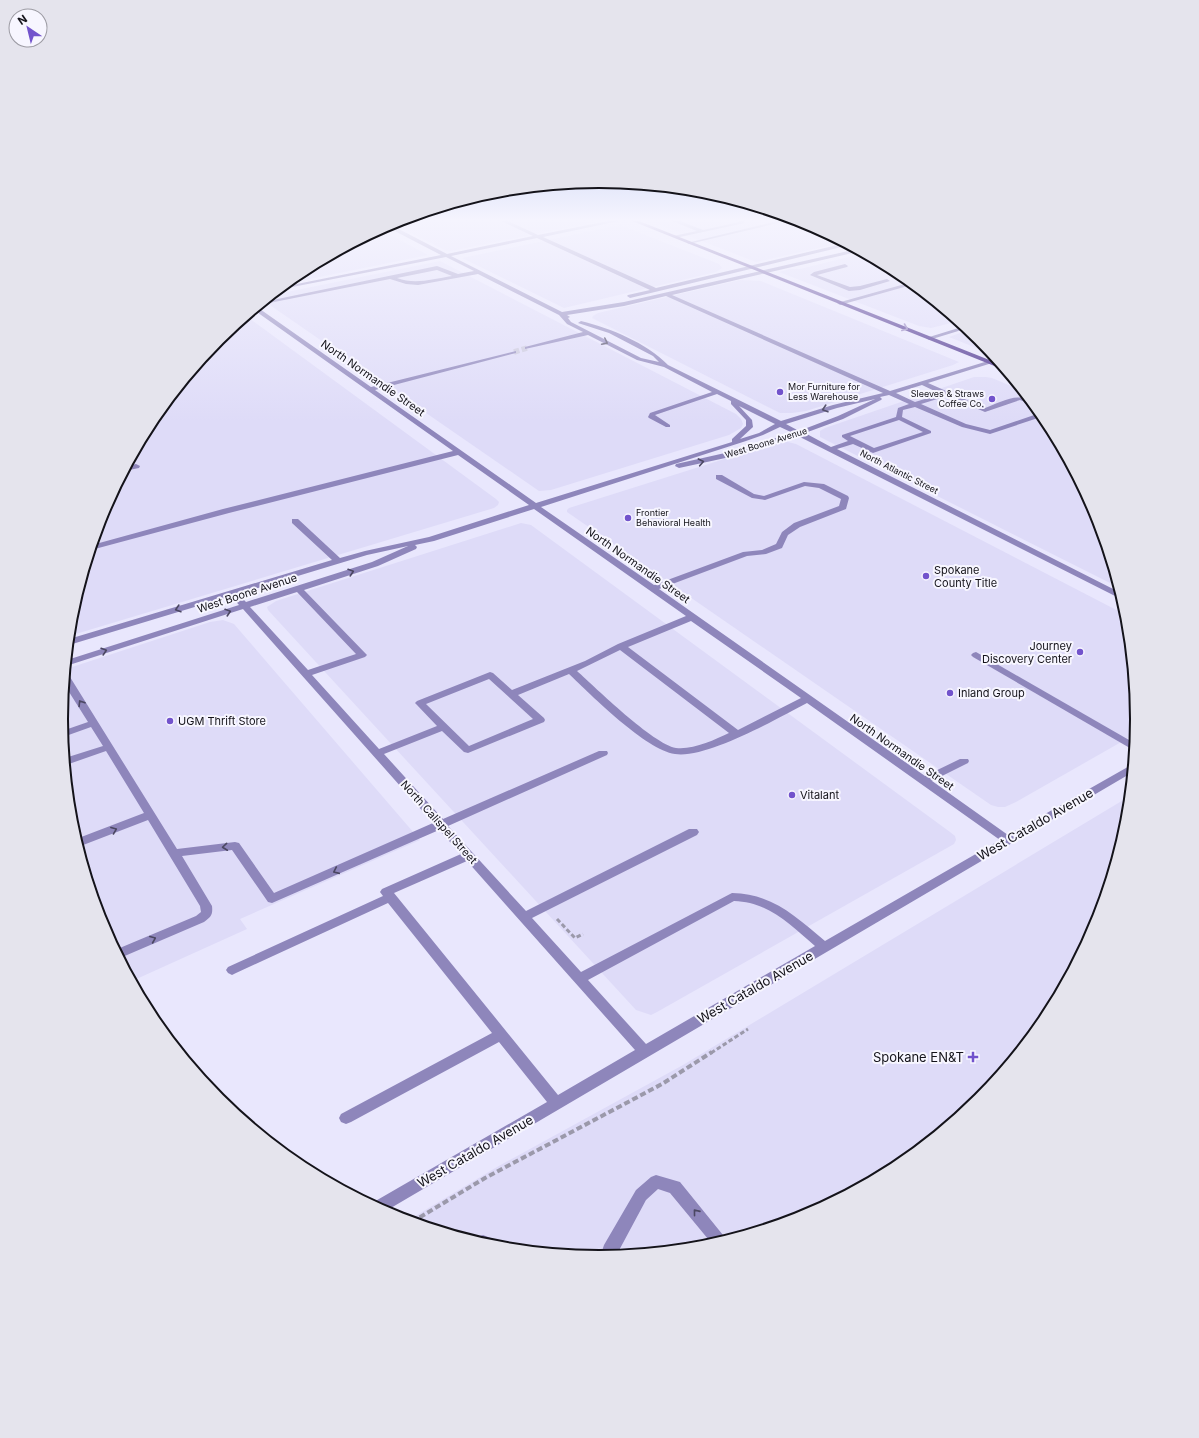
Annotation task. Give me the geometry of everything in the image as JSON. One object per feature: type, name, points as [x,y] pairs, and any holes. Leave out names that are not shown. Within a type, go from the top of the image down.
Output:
[{"type":"main road","points":[[804,288],[994,364]]},
{"type":"street","points":[[270,302],[336,288]]},
{"type":"street","name":"North Atlantic Street","points":[[510,288],[587,326],[611,332],[655,354],[666,366]]},
{"type":"street","points":[[651,288],[655,290]]},
{"type":"street","points":[[561,314],[663,288]]},
{"type":"street","points":[[611,332],[588,318],[590,313],[692,288]]},
{"type":"street","points":[[847,288],[859,288]]},
{"type":"street","points":[[840,302],[893,288]]},
{"type":"street","points":[[666,294],[964,426],[990,432],[1036,416]]},
{"type":"street","points":[[561,314],[624,304]]},
{"type":"street","name":"North Normandie Street","points":[[259,311],[1008,840]]},
{"type":"street","name":"North Atlantic Street","points":[[561,314],[568,323],[639,358],[666,366],[1116,593]]},
{"type":"street","points":[[929,338],[960,329]]},
{"type":"street","points":[[527,348],[588,333]]},
{"type":"street","points":[[369,389],[514,352]]},
{"type":"street","name":"West Boone Avenue","points":[[74,640],[365,553],[431,539],[720,448],[761,434],[780,424],[835,406],[890,393],[990,362]]},
{"type":"street","points":[[922,383],[985,410],[1020,398],[1024,400]]},
{"type":"street","points":[[668,426],[651,417],[652,414],[718,392]]},
{"type":"street","name":"West Boone Avenue","points":[[635,474],[705,461],[800,433],[855,413],[890,393]]},
{"type":"street","points":[[899,418],[900,409],[947,394]]},
{"type":"street","points":[[720,448],[742,434],[750,426],[749,420],[726,396]]},
{"type":"street","points":[[899,418],[929,432],[873,451],[854,441],[844,436],[899,418]]},
{"type":"street","points":[[831,449],[854,441]]},
{"type":"street","points":[[97,546],[226,511],[459,452]]},
{"type":"street","points":[[132,467],[136,466]]},
{"type":"street","points":[[652,589],[746,554],[763,552],[779,546],[785,534],[798,525],[843,507],[845,498],[821,486],[804,484],[765,498],[752,496],[719,477]]},
{"type":"street","points":[[295,521],[338,561]]},
{"type":"street","name":"West Boone Avenue","points":[[72,661],[375,564],[431,539]]},
{"type":"street","points":[[298,589],[362,655],[306,674]]},
{"type":"street","name":"North Calispel Street","points":[[233,593],[645,1052]]},
{"type":"street","points":[[511,694],[692,617]]},
{"type":"street","points":[[621,646],[737,734]]},
{"type":"street","points":[[976,656],[1130,745]]},
{"type":"street","points":[[570,670],[646,736],[675,751],[695,749],[737,734],[808,698]]},
{"type":"street","points":[[490,675],[540,720],[468,750],[444,727],[420,703],[490,675]]},
{"type":"street","points":[[69,683],[206,906],[207,913],[200,919],[122,952]]},
{"type":"street","points":[[68,732],[94,723]]},
{"type":"street","points":[[376,753],[444,727]]},
{"type":"street","points":[[70,760],[109,747]]},
{"type":"street","points":[[174,853],[235,846],[272,899],[604,753]]},
{"type":"street","points":[[924,781],[964,761]]},
{"type":"street","name":"West Cataldo Avenue","points":[[383,1204],[1128,770]]},
{"type":"street","points":[[82,841],[151,816]]},
{"type":"street","points":[[524,917],[693,832]]},
{"type":"street","points":[[469,855],[386,892],[556,1103]]},
{"type":"street","points":[[232,970],[391,897]]},
{"type":"street","points":[[579,978],[732,897],[750,898],[772,905],[824,947]]},
{"type":"street","points":[[346,1118],[501,1034]]},
{"type":"street","points":[[610,1250],[641,1195],[656,1182],[675,1187],[716,1237]]},
{"type":"path","points":[[418,1218],[485,1178],[662,1084],[748,1029]]},
{"type":"shaded area","points":[[306,288],[492,288],[736,414],[741,419],[743,424],[741,428],[729,435],[551,490],[539,491],[268,304],[281,293]]},
{"type":"shaded area","points":[[523,288],[648,288],[564,308]]},
{"type":"shaded area","points":[[705,288],[778,288],[959,362],[806,411],[780,413],[592,318],[598,313]]},
{"type":"shaded area","points":[[821,288],[911,288],[954,322],[931,328],[919,326]]},
{"type":"shaded area","points":[[250,319],[496,499],[499,502],[494,508],[75,634],[86,581],[96,548],[108,516],[139,453],[178,395],[224,343]]},
{"type":"shaded area","points":[[964,332],[981,350],[949,337]]},
{"type":"shaded area","points":[[974,377],[992,378],[1015,388],[1060,453],[1076,484],[1091,516],[1103,548],[1114,585],[820,437],[820,431]]},
{"type":"shaded area","points":[[778,442],[796,444],[1120,612],[1130,684],[1130,737],[1016,802],[1005,807],[991,805],[567,512],[569,508]]},
{"type":"shaded area","points":[[521,523],[531,525],[950,832],[955,836],[956,840],[954,844],[657,1012],[651,1015],[636,1010],[268,610],[267,607],[276,601]]},
{"type":"shaded area","points":[[223,620],[234,624],[420,840],[240,919],[247,929],[136,979],[108,922],[96,890],[78,823],[69,754],[68,719],[71,667],[210,622]]},
{"type":"shaded area","points":[[1124,799],[1121,823],[1113,857],[1091,922],[1060,985],[1041,1014],[1021,1043],[999,1069],[950,1119],[895,1161],[865,1179],[835,1196],[803,1210],[737,1232],[669,1246],[634,1249],[565,1249],[530,1246],[462,1232],[414,1217],[497,1167],[683,1065]]},
{"type":"tunnel","points":[[514,352],[527,348]]},
{"type":"place","name":"Mor Furniture for Less Warehouse","points":[[780,392]]},
{"type":"place","name":"Sleeves & Straws Coffee Co.","points":[[992,399]]},
{"type":"place","name":"Frontier Behavioral Health","points":[[628,518]]},
{"type":"place","name":"Spokane County Title","points":[[926,576]]},
{"type":"place","name":"Journey Discovery Center","points":[[1080,652]]},
{"type":"place","name":"Inland Group","points":[[950,693]]},
{"type":"place","name":"UGM Thrift Store","points":[[170,721]]},
{"type":"place","name":"Vitalant","points":[[792,795]]},
{"type":"place","name":"Spokane EN&T","points":[[973,1057]]}]
